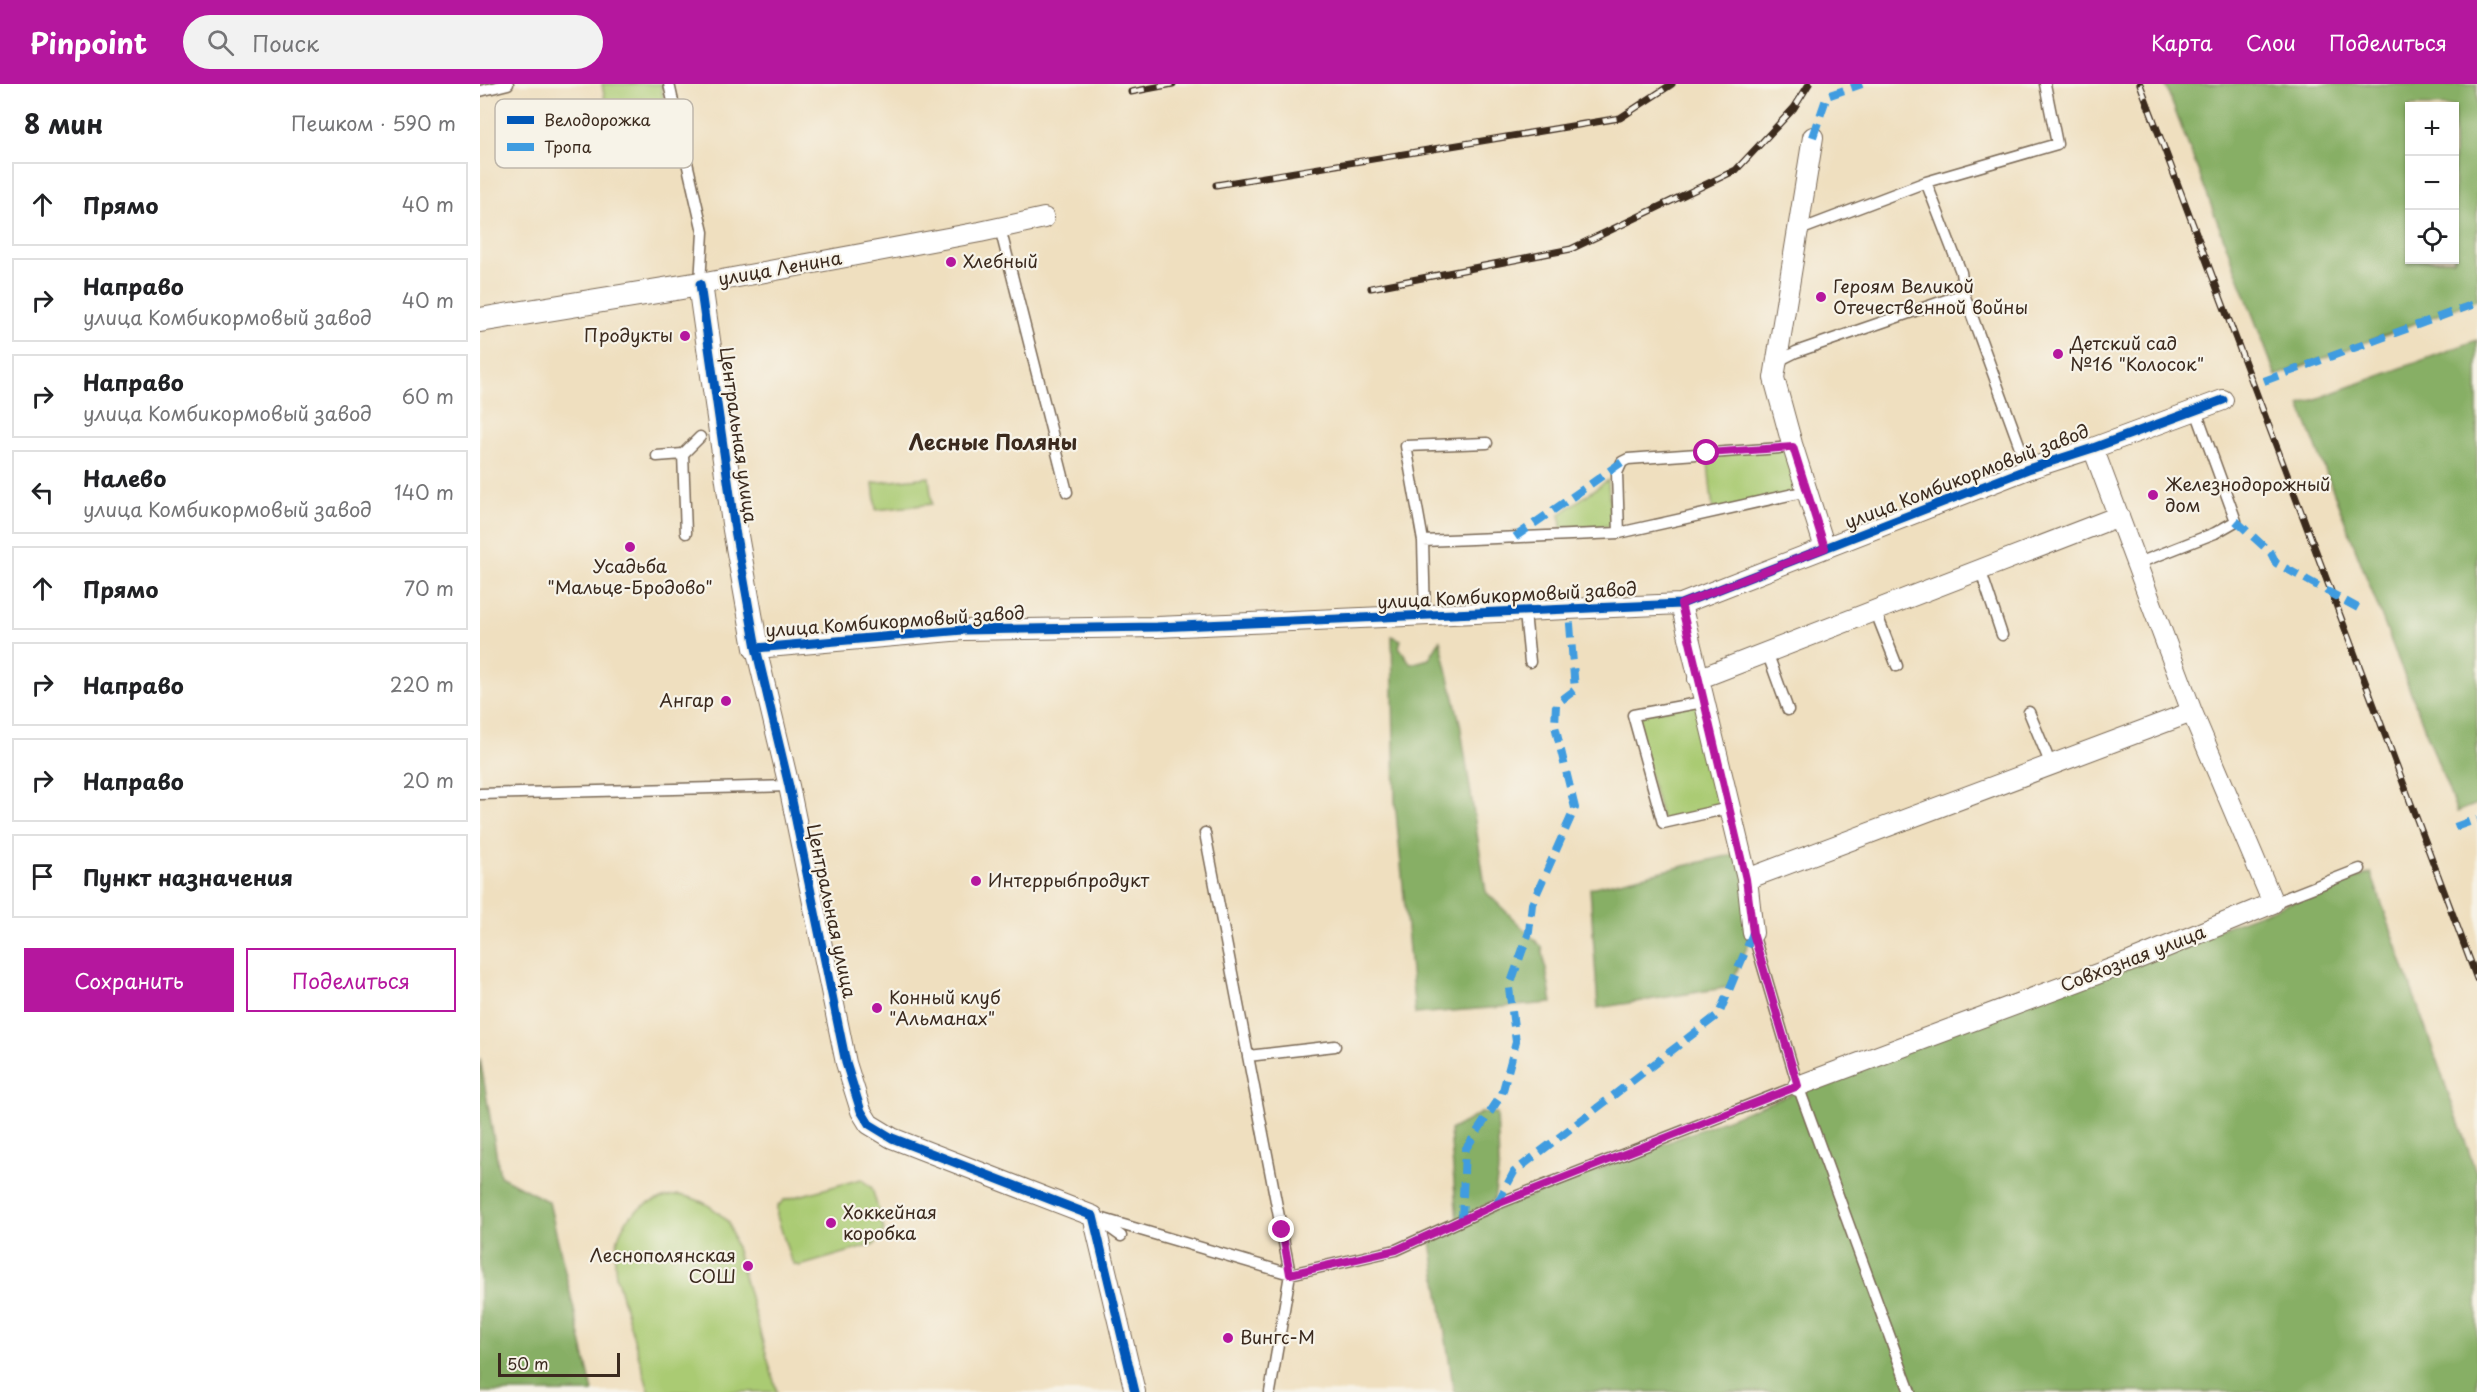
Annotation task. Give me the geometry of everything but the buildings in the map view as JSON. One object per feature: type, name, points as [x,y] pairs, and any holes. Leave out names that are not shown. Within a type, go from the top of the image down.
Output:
[{"type":"street","name":"улица Комбикормовый завод","points":[[1813,137],[1774,378],[1825,548]]},
{"type":"street","name":"улица Ленина","points":[[480,320],[700,284],[1000,228],[1037,224]]},
{"type":"street","name":"Центральная улица","points":[[700,284],[735,530],[756,648],[789,786],[846,1063],[861,1112],[869,1124],[891,1138],[1093,1216]]},
{"type":"street","name":"улица Комбикормовый завод","points":[[756,648],[963,630],[1157,627],[1526,613],[1681,604],[2028,469],[2093,448],[2223,400]]},
{"type":"street","points":[[2093,448],[2192,712],[2273,903]]},
{"type":"street","points":[[1698,679],[2119,516]]},
{"type":"street","points":[[1681,604],[1746,879],[1753,933]]},
{"type":"street","points":[[1746,879],[2192,712]]},
{"type":"street","name":"Совхозная улица","points":[[1798,1086],[2132,961],[2273,903]]},
{"type":"street","points":[[1093,1216],[1135,1392]]},
{"type":"lane","points":[[480,91],[508,84]]},
{"type":"lane","points":[[669,84],[673,99]]},
{"type":"lane","points":[[1796,231],[1926,182],[2057,144],[2045,84]]},
{"type":"lane","points":[[689,168],[704,232],[700,284]]},
{"type":"lane","points":[[1926,182],[1961,273],[1964,294],[2028,469]]},
{"type":"lane","points":[[1000,228],[1067,492]]},
{"type":"lane","points":[[1776,368],[1782,359],[1796,352],[1964,294]]},
{"type":"lane","points":[[2136,564],[2216,533],[2236,521],[2196,411]]},
{"type":"lane","points":[[657,456],[683,454],[700,437]]},
{"type":"lane","points":[[1425,616],[1423,541],[1406,446],[1487,443]]},
{"type":"lane","points":[[1619,533],[1617,473],[1622,462],[1628,459],[1793,447]]},
{"type":"lane","points":[[683,454],[686,533]]},
{"type":"lane","points":[[1423,541],[1619,533],[1807,491]]},
{"type":"lane","points":[[1980,570],[2002,634]]},
{"type":"lane","points":[[1875,610],[1897,666]]},
{"type":"lane","points":[[1526,613],[1530,662]]},
{"type":"lane","points":[[1767,652],[1788,710]]},
{"type":"lane","points":[[1703,702],[1633,715],[1663,823],[1729,808]]},
{"type":"lane","points":[[2029,712],[2051,765]]},
{"type":"lane","points":[[480,794],[789,786]]},
{"type":"lane","points":[[1205,832],[1290,1274],[1270,1392]]},
{"type":"lane","points":[[2273,903],[2360,870]]},
{"type":"lane","points":[[1753,933],[1798,1086],[1910,1392]]},
{"type":"lane","points":[[1248,1056],[1335,1046]]},
{"type":"lane","points":[[1093,1216],[1290,1274],[1396,1250],[1497,1204],[1798,1086]]},
{"type":"lane","points":[[1093,1216],[1120,1236]]},
{"type":"green space","points":[[602,84],[661,84],[664,99],[605,99]]},
{"type":"green space","points":[[2165,84],[2477,84],[2477,300],[2276,376]]},
{"type":"green space","points":[[2477,340],[2477,804],[2457,812],[2300,405]]},
{"type":"green space","points":[[1793,447],[1807,491],[1713,512],[1707,453]]},
{"type":"green space","points":[[929,477],[932,504],[876,510],[873,483]]},
{"type":"green space","points":[[1608,480],[1611,526],[1561,528],[1560,514]]},
{"type":"green space","points":[[1392,636],[1401,640],[1399,647],[1411,664],[1429,659],[1440,640],[1460,723],[1486,892],[1542,947],[1552,1003],[1415,1014],[1395,801]]},
{"type":"green space","points":[[1703,702],[1729,808],[1663,823],[1633,715]]},
{"type":"green space","points":[[1740,853],[1753,933],[1730,987],[1598,1008],[1590,888]]},
{"type":"green space","points":[[2371,873],[2477,1175],[2477,1392],[1454,1392],[1430,1235],[2132,961]]},
{"type":"green space","points":[[480,1058],[500,1176],[549,1202],[593,1392],[480,1392]]},
{"type":"green space","points":[[1481,1113],[1497,1113],[1499,1165],[1494,1200],[1457,1222],[1450,1130]]},
{"type":"green space","name":"Хоккейная коробка","points":[[861,1179],[872,1188],[884,1230],[875,1244],[800,1266],[794,1264],[777,1216],[777,1207],[784,1200]]},
{"type":"green space","points":[[679,1195],[706,1204],[729,1223],[777,1392],[649,1392],[616,1276],[617,1244],[627,1220],[636,1211],[662,1198]]},
{"type":"railway","points":[[1131,92],[1173,84]]},
{"type":"railway","points":[[1216,185],[1620,118],[1672,84]]},
{"type":"railway","points":[[1371,288],[1571,249],[1736,170],[1794,108],[1809,84]]},
{"type":"railway","points":[[2140,84],[2477,979]]},
{"type":"marked path","points":[[1813,137],[1827,96],[1862,84]]},
{"type":"marked path","points":[[2264,381],[2477,303]]},
{"type":"marked path","points":[[1515,537],[1622,462]]},
{"type":"marked path","points":[[2236,521],[2271,553],[2276,563],[2358,608]]},
{"type":"marked path","points":[[1462,1220],[1465,1150],[1502,1094],[1516,1042],[1509,988],[1529,932],[1532,904],[1575,808],[1555,726],[1556,704],[1575,690],[1569,611]]},
{"type":"marked path","points":[[2455,827],[2477,819]]},
{"type":"marked path","points":[[1497,1204],[1514,1172],[1719,1014],[1753,933]]},
{"type":"cycle path","points":[[700,284],[735,530],[756,648],[789,786],[846,1063],[861,1111],[869,1124],[892,1138],[1093,1216],[1135,1392]]},
{"type":"cycle path","points":[[756,648],[963,630],[1157,627],[1681,604],[2028,469],[2093,448],[2223,400]]},
{"type":"place","name":"Хлебный","points":[[951,262]]},
{"type":"place","name":"Героям Великой Отечественной войны","points":[[1821,297]]},
{"type":"place","name":"Продукты","points":[[685,336]]},
{"type":"place","name":"Детский сад №16 \"Колосок\"","points":[[2058,354]]},
{"type":"place","name":"Железнодорожный дом","points":[[2153,495]]},
{"type":"place","name":"Усадьба \"Мальце-Бродово\"","points":[[630,547]]},
{"type":"place","name":"Ангар","points":[[726,701]]},
{"type":"place","name":"Интеррыбпродукт","points":[[976,881]]},
{"type":"place","name":"Конный клуб \"Альманах\"","points":[[877,1008]]},
{"type":"place","name":"Хоккейная коробка","points":[[831,1223]]},
{"type":"place","name":"Леснополянская СОШ","points":[[748,1266]]},
{"type":"place","name":"Вингс-М","points":[[1228,1338]]},
{"type":"district","name":"Лесные Поляны","points":[[993,443]]},
{"type":"route","points":[[1282,1230],[1290,1274],[1396,1250],[1497,1204],[1798,1086],[1753,933],[1746,879],[1681,604],[1825,548],[1793,447],[1707,453]]}]
